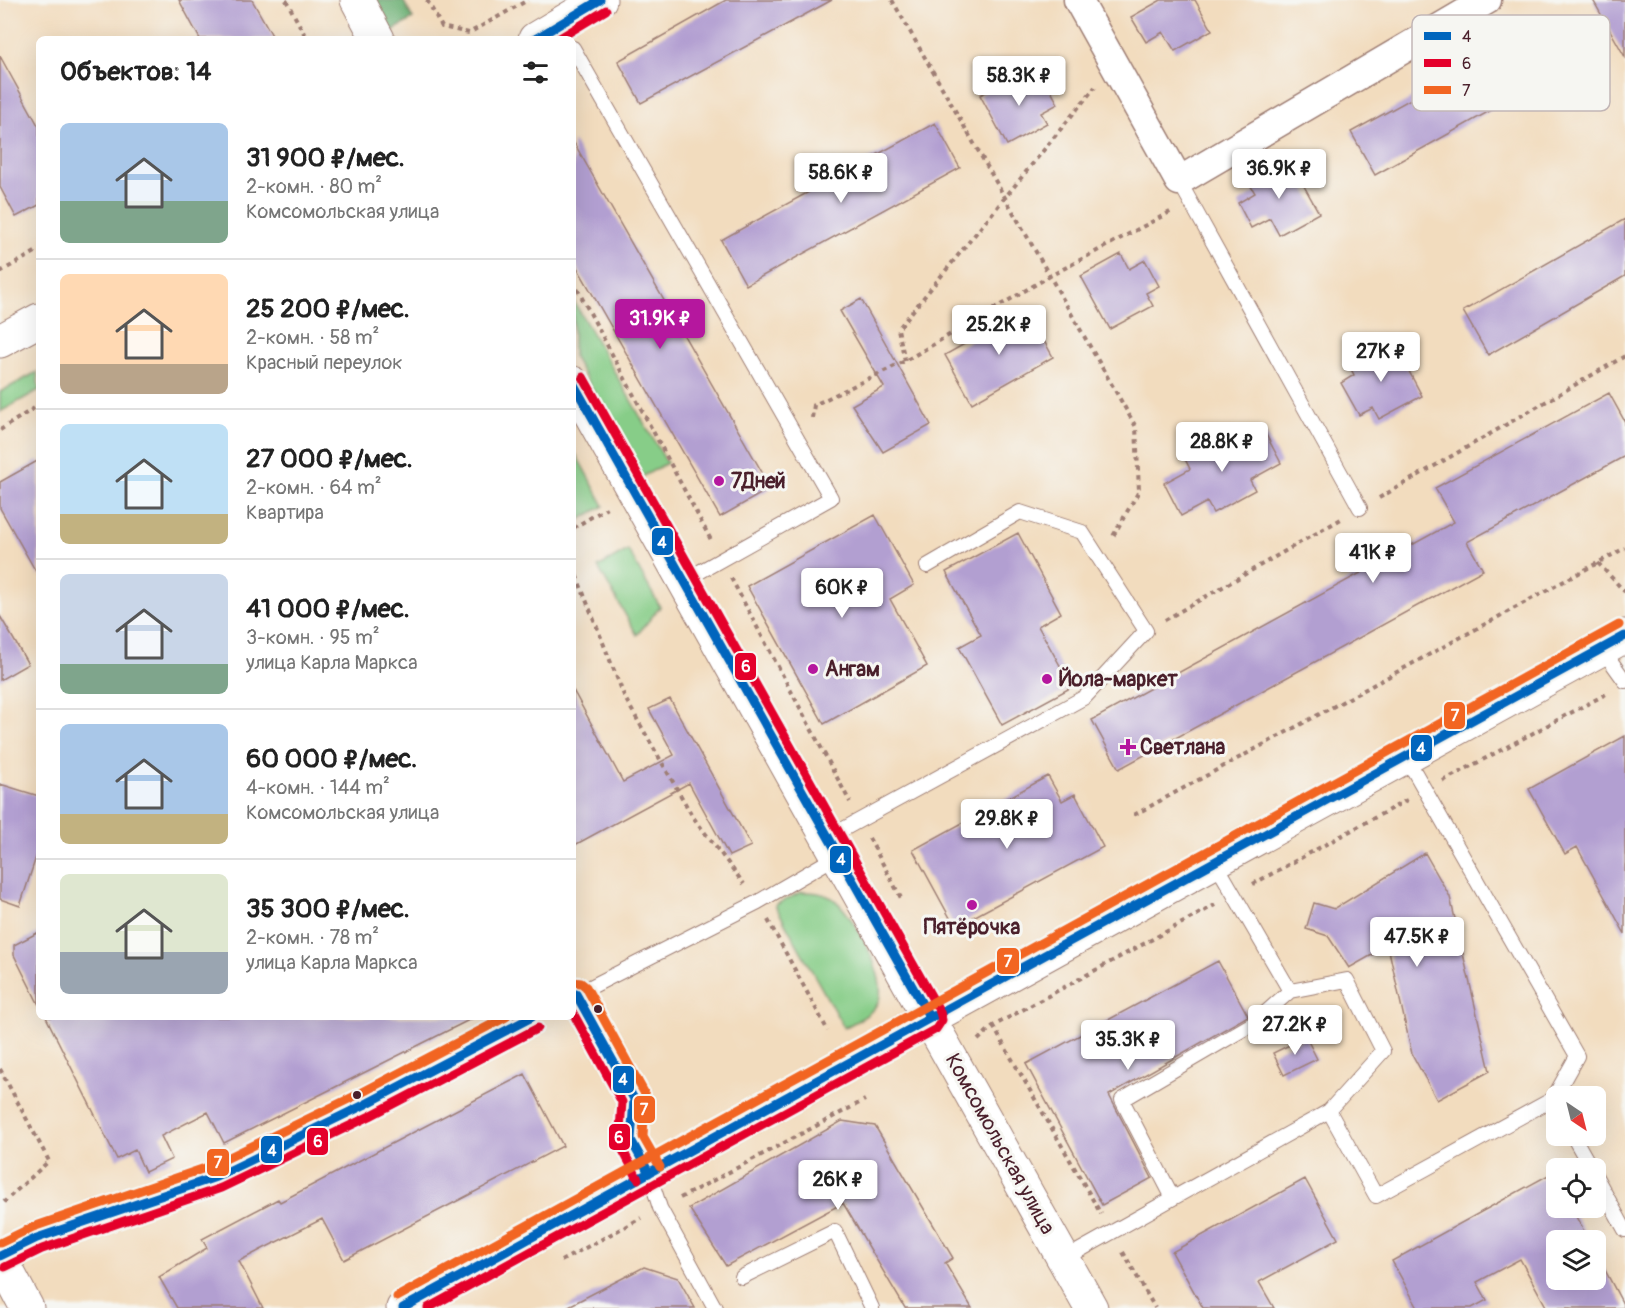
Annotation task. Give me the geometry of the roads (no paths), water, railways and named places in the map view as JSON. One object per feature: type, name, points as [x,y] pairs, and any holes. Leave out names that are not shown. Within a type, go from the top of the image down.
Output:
[{"type":"street","points":[[357,0],[376,36]]},
{"type":"street","points":[[561,36],[600,0]]},
{"type":"street","points":[[1078,0],[1179,181],[1412,44]]},
{"type":"street","points":[[1461,15],[1487,0]]},
{"type":"street","points":[[2,337],[36,321]]},
{"type":"street","name":"Комсомольская улица","points":[[576,388],[1091,1308]]},
{"type":"street","points":[[403,1308],[1613,643]]},
{"type":"street","points":[[0,1256],[27,1308]]},
{"type":"lane","points":[[576,67],[831,498],[685,580]]},
{"type":"lane","points":[[1179,181],[1360,508]]},
{"type":"lane","points":[[576,994],[758,902],[834,846],[859,820],[1085,697],[1146,631],[1082,532],[1020,512],[927,566]]},
{"type":"lane","points":[[1613,643],[1624,681]]},
{"type":"lane","points":[[1406,757],[1577,1056],[1563,1086]]},
{"type":"lane","points":[[1215,862],[1290,991]]},
{"type":"lane","points":[[1064,1259],[1329,1111],[1383,1051],[1347,980],[1290,991],[1254,1023],[1122,1100],[1173,1198]]},
{"type":"lane","points":[[576,998],[634,1099],[631,1140],[649,1173],[660,1208],[715,1308]]},
{"type":"lane","points":[[0,1256],[37,1238],[216,1177],[364,1105],[526,1020]]},
{"type":"lane","points":[[1329,1111],[1376,1196],[1546,1108]]},
{"type":"lane","points":[[1606,1195],[1625,1230]]},
{"type":"lane","points":[[742,1277],[835,1231],[872,1308]]},
{"type":"place","name":"7Дней","points":[[719,481]]},
{"type":"place","name":"Ангам","points":[[813,669]]},
{"type":"place","name":"Йола-маркет","points":[[1047,679]]},
{"type":"place","name":"Светлана","points":[[1128,747]]},
{"type":"place","name":"Пятёрочка","points":[[972,905]]}]
